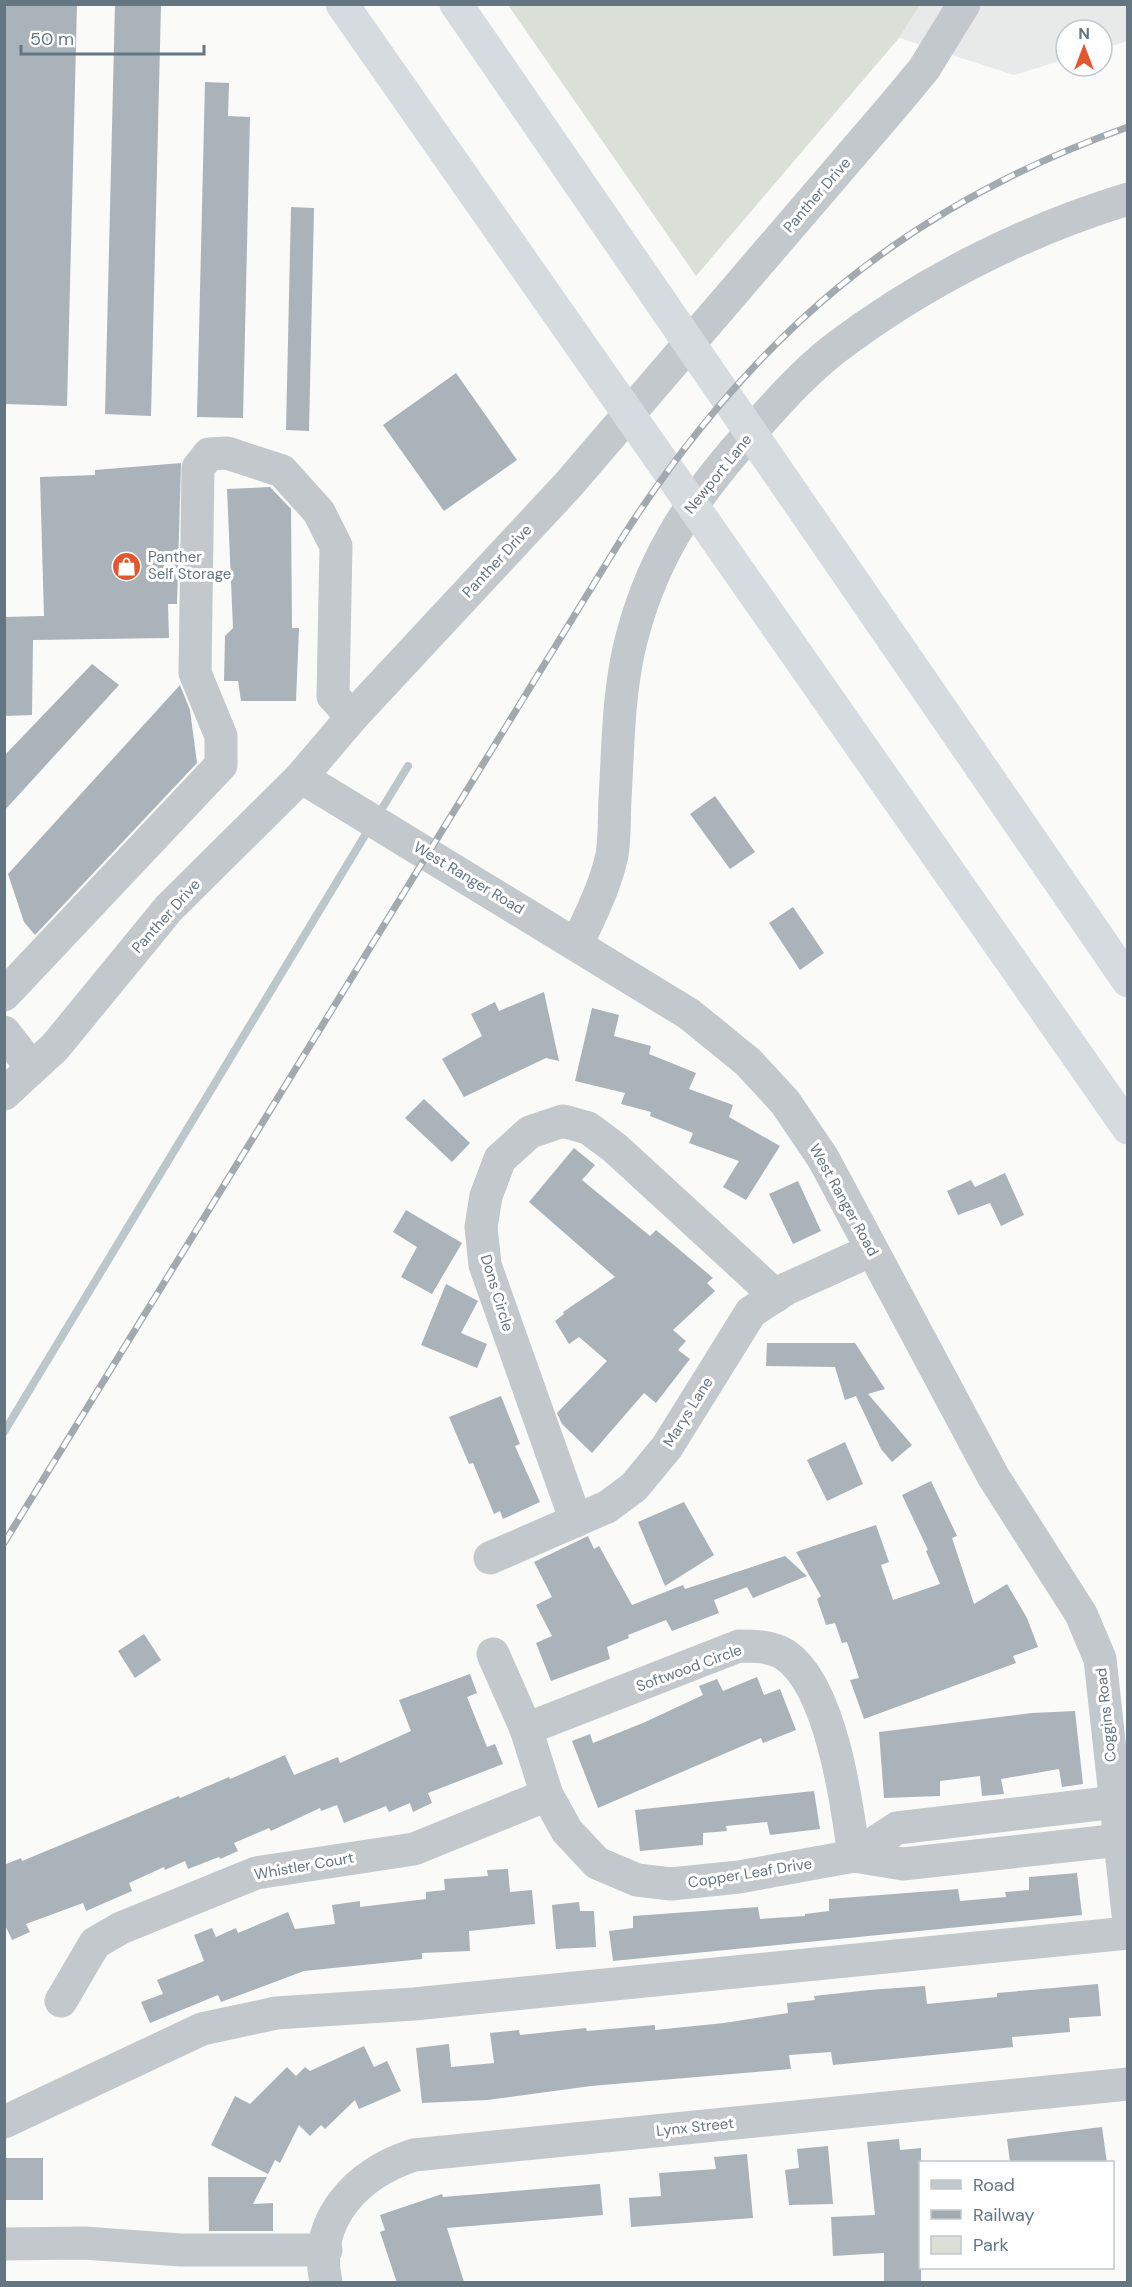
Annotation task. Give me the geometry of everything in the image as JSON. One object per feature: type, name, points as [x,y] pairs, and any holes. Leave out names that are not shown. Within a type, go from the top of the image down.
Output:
[{"type":"highway","points":[[342,4],[1128,1128]]},
{"type":"highway","points":[[456,4],[1128,981]]},
{"type":"street","name":"Panther Drive","points":[[4,1094],[56,1047],[169,908],[301,777],[352,717],[568,485],[924,69],[964,4]]},
{"type":"street","name":"Newport Lane","points":[[577,944],[605,884],[612,852],[620,713],[628,652],[639,611],[677,526],[710,480],[786,394],[832,351],[898,305],[1018,240],[1088,211],[1128,199]]},
{"type":"street","points":[[4,995],[220,765],[221,736],[195,673],[198,468],[209,453],[226,453],[282,471],[320,512],[336,546],[333,696],[352,717]]},
{"type":"street","name":"West Ranger Road","points":[[301,777],[689,1014],[748,1062],[785,1102],[823,1158],[993,1476],[1114,1664]]},
{"type":"street","points":[[4,1032],[32,1068]]},
{"type":"street","name":"Dons Circle","points":[[576,1521],[485,1265],[481,1227],[486,1196],[500,1159],[530,1132],[563,1121],[588,1128],[615,1148],[776,1296]]},
{"type":"street","name":"Marys Lane","points":[[490,1558],[607,1507],[634,1487],[667,1447],[751,1312],[776,1296],[872,1250]]},
{"type":"street","name":"Softwood Circle","points":[[526,1729],[739,1646],[763,1646],[784,1654],[808,1676],[837,1756],[854,1856]]},
{"type":"street","name":"Copper Leaf Drive","points":[[493,1654],[526,1729],[546,1795],[567,1831],[597,1863],[637,1880],[671,1884],[739,1877],[854,1856],[903,1864],[1120,1840]]},
{"type":"street","name":"Coggins Road","points":[[1114,1664],[1116,1802],[1128,1914]]},
{"type":"street","name":"Whistler Court","points":[[61,2001],[95,1943],[121,1928],[256,1872],[414,1848],[546,1795]]},
{"type":"street","name":"Copper Leaf Drive","points":[[854,1856],[897,1828],[1116,1802]]},
{"type":"street","points":[[4,2122],[202,2029],[276,2013],[414,2004],[1128,1933]]},
{"type":"street","name":"Lynx Street","points":[[325,2266],[328,2236],[337,2213],[351,2192],[369,2175],[390,2163],[414,2155],[1128,2084]]},
{"type":"street","points":[[4,2244],[84,2242],[325,2266]]},
{"type":"shaded area","points":[[920,5],[1127,5],[1127,41],[1114,45],[1114,18],[1054,18],[1054,63],[1014,75],[899,38]]},
{"type":"green space","points":[[508,5],[920,5],[899,38],[696,276]]},
{"type":"building","points":[[4,4],[77,4],[67,406],[4,404]]},
{"type":"building","points":[[115,4],[161,4],[151,416],[105,414]]},
{"type":"building","points":[[205,82],[229,83],[228,116],[250,117],[243,418],[197,417]]},
{"type":"building","points":[[291,207],[314,208],[309,431],[286,430]]},
{"type":"building","points":[[456,373],[517,460],[444,511],[383,425]]},
{"type":"building","points":[[181,463],[177,604],[168,604],[169,638],[33,640],[32,715],[4,716],[4,617],[44,616],[40,477],[95,475],[95,470]]},
{"type":"building","points":[[270,487],[291,509],[292,628],[299,628],[296,701],[241,701],[238,681],[224,681],[225,636],[233,628],[227,489]]},
{"type":"building","points":[[92,664],[119,685],[4,811],[4,756]]},
{"type":"building","points":[[180,685],[190,710],[197,763],[35,935],[24,922],[8,874]]},
{"type":"building","points":[[715,796],[755,852],[730,869],[690,814]]},
{"type":"building","points":[[793,907],[824,953],[800,970],[769,923]]},
{"type":"building","points":[[544,992],[559,1061],[546,1058],[464,1097],[442,1059],[482,1036],[471,1014],[495,1002],[499,1011]]},
{"type":"building","points":[[592,1008],[619,1015],[614,1036],[651,1046],[649,1054],[696,1073],[689,1089],[733,1105],[729,1117],[780,1146],[746,1200],[723,1187],[739,1161],[689,1143],[693,1133],[650,1116],[651,1112],[621,1104],[625,1093],[575,1081]]},
{"type":"building","points":[[424,1099],[470,1143],[452,1162],[405,1118]]},
{"type":"building","points":[[574,1148],[595,1165],[582,1180],[650,1236],[656,1230],[713,1278],[707,1283],[715,1291],[673,1330],[686,1341],[678,1350],[690,1359],[656,1403],[644,1393],[592,1453],[562,1424],[557,1413],[607,1361],[579,1337],[569,1344],[555,1321],[564,1314],[563,1312],[615,1277],[529,1202]]},
{"type":"building","points":[[1005,1173],[1024,1215],[1001,1226],[990,1203],[958,1215],[947,1191],[971,1180],[975,1187]]},
{"type":"building","points":[[798,1181],[821,1231],[793,1244],[769,1194]]},
{"type":"building","points":[[406,1210],[462,1243],[432,1294],[401,1277],[417,1247],[393,1232]]},
{"type":"building","points":[[446,1284],[478,1301],[461,1333],[487,1344],[477,1368],[421,1345]]},
{"type":"building","points":[[767,1343],[855,1343],[885,1389],[868,1394],[912,1445],[892,1462],[881,1449],[856,1396],[845,1400],[835,1367],[766,1366]]},
{"type":"building","points":[[501,1396],[520,1444],[515,1446],[540,1502],[503,1519],[500,1511],[494,1514],[473,1463],[469,1464],[449,1417]]},
{"type":"building","points":[[845,1442],[863,1484],[827,1501],[807,1460]]},
{"type":"building","points":[[931,1481],[957,1536],[952,1538],[974,1604],[1007,1584],[1027,1618],[1038,1647],[1013,1656],[1016,1663],[864,1719],[850,1680],[859,1678],[847,1642],[842,1643],[835,1623],[826,1625],[817,1599],[821,1596],[796,1552],[876,1525],[889,1562],[881,1565],[893,1600],[940,1584],[926,1551],[928,1550],[902,1495]]},
{"type":"building","points":[[684,1502],[714,1555],[665,1586],[638,1522]]},
{"type":"building","points":[[588,1536],[594,1549],[599,1546],[632,1605],[683,1585],[685,1589],[785,1556],[807,1576],[753,1598],[747,1587],[714,1600],[719,1613],[672,1631],[666,1620],[628,1635],[629,1638],[607,1647],[610,1659],[551,1681],[536,1643],[552,1636],[536,1605],[552,1597],[534,1562]]},
{"type":"building","points":[[144,1634],[161,1660],[135,1678],[118,1651]]},
{"type":"building","points":[[470,1674],[477,1693],[467,1697],[487,1747],[495,1744],[503,1764],[428,1793],[432,1803],[413,1812],[410,1803],[389,1812],[386,1806],[344,1823],[337,1805],[321,1811],[320,1808],[271,1831],[269,1828],[234,1843],[238,1851],[220,1859],[219,1857],[188,1869],[185,1861],[165,1870],[164,1867],[129,1883],[132,1891],[86,1911],[83,1903],[26,1924],[30,1932],[12,1940],[4,1923],[4,1865],[21,1858],[22,1861],[285,1755],[294,1775],[338,1757],[340,1763],[411,1731],[399,1700]]},
{"type":"building","points":[[757,1677],[764,1695],[780,1689],[796,1730],[763,1743],[761,1738],[598,1808],[572,1741],[590,1734],[593,1743],[643,1723],[703,1695],[699,1686],[717,1679],[723,1691]]},
{"type":"building","points":[[1075,1711],[1083,1784],[1062,1787],[1059,1769],[1001,1779],[1004,1794],[982,1796],[980,1776],[940,1781],[940,1796],[884,1798],[879,1732],[1032,1713]]},
{"type":"building","points":[[814,1791],[820,1829],[770,1835],[767,1822],[726,1826],[727,1831],[703,1833],[703,1845],[640,1851],[635,1810]]},
{"type":"building","points":[[508,1869],[510,1892],[532,1890],[535,1924],[469,1931],[470,1951],[422,1953],[422,1959],[304,1971],[221,2002],[218,1995],[150,2023],[141,2002],[163,1994],[157,1980],[204,1961],[194,1935],[212,1928],[216,1937],[236,1928],[238,1933],[288,1912],[295,1929],[335,1924],[332,1905],[360,1901],[360,1907],[426,1899],[426,1892],[445,1890],[444,1879],[488,1876],[487,1870]]},
{"type":"building","points":[[1077,1873],[1082,1915],[613,1961],[609,1931],[633,1928],[633,1916],[758,1907],[760,1919],[805,1916],[805,1914],[829,1911],[829,1899],[958,1889],[960,1901],[1006,1897],[1005,1892],[1029,1890],[1029,1877]]},
{"type":"building","points":[[579,1902],[580,1911],[594,1911],[596,1947],[556,1949],[552,1905]]},
{"type":"building","points":[[1098,1984],[1101,2016],[1069,2018],[1070,2032],[1012,2037],[1013,2047],[833,2065],[831,2052],[789,2055],[791,2069],[591,2086],[487,2100],[422,2103],[416,2048],[449,2044],[451,2067],[494,2063],[490,2033],[519,2030],[520,2035],[586,2028],[587,2031],[655,2025],[655,2030],[724,2023],[788,2013],[787,2003],[815,2000],[814,1996],[869,1990],[925,1986],[927,2004],[997,1997],[997,1993]]},
{"type":"building","points":[[364,2046],[374,2067],[387,2061],[401,2091],[359,2109],[355,2100],[325,2129],[321,2125],[310,2136],[299,2125],[280,2163],[275,2160],[268,2174],[211,2145],[235,2096],[250,2104],[287,2067],[296,2076],[305,2067],[310,2071]]},
{"type":"building","points":[[1102,2127],[1107,2161],[1010,2161],[1007,2139]]},
{"type":"building","points":[[899,2139],[900,2150],[921,2148],[919,2269],[921,2269],[921,2283],[884,2283],[884,2253],[833,2256],[831,2217],[875,2215],[867,2142]]},
{"type":"building","points":[[828,2146],[833,2204],[789,2205],[785,2170],[799,2168],[797,2149]]},
{"type":"building","points":[[747,2154],[753,2218],[631,2227],[629,2198],[661,2196],[659,2173],[716,2169],[714,2157]]},
{"type":"building","points":[[4,2158],[43,2158],[43,2200],[4,2200]]},
{"type":"building","points":[[208,2177],[267,2177],[253,2204],[273,2203],[273,2231],[209,2231]]},
{"type":"building","points":[[600,2184],[603,2215],[447,2228],[464,2282],[397,2283],[380,2232],[385,2230],[380,2215],[442,2194],[443,2197]]},
{"type":"waterway","points":[[378,815],[408,766]]},
{"type":"waterway","points":[[4,1432],[370,827]]},
{"type":"railway","points":[[4,1543],[622,538],[671,466],[723,401],[779,341],[838,288],[902,239],[972,197],[1047,159],[1128,127]]},
{"type":"place","name":"Panther Self Storage","points":[[127,566]]}]
